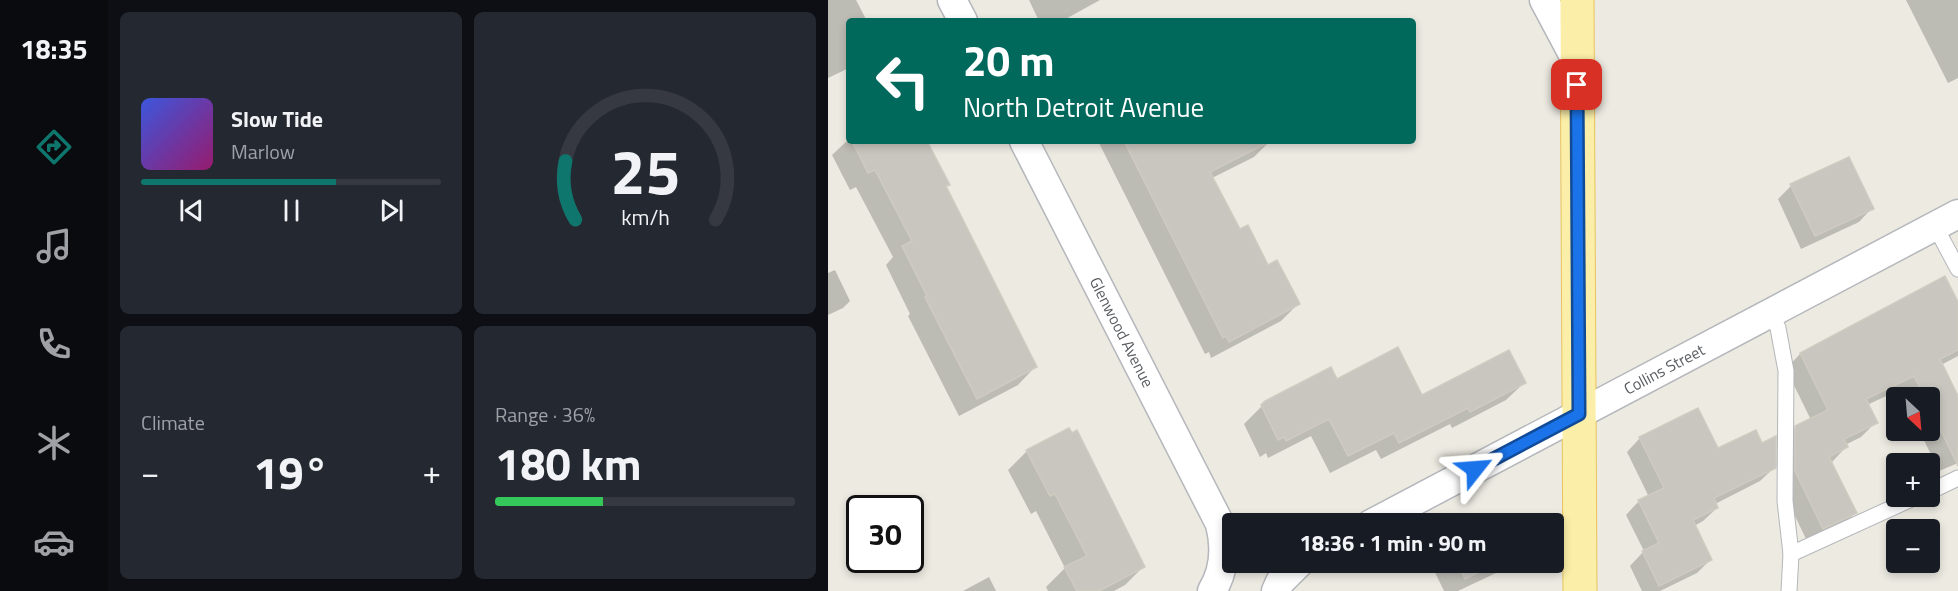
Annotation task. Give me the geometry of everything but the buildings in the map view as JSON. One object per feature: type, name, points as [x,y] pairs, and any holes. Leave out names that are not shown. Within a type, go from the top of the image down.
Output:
[{"type":"main road","points":[[1577,0],[1580,591]]},
{"type":"street","points":[[952,0],[961,18]]},
{"type":"street","points":[[1544,0],[1577,62]]},
{"type":"street","name":"Glenwood Avenue","points":[[1026,144],[1220,524],[1224,550],[1222,571],[1212,591]]},
{"type":"street","name":"Collins Street","points":[[1392,513],[1946,220]]},
{"type":"street","points":[[1276,591],[1280,582],[1289,573]]},
{"type":"lane","points":[[1946,220],[1958,269]]},
{"type":"lane","points":[[1771,313],[1778,328],[1786,371],[1785,501],[1791,554],[1789,591]]},
{"type":"lane","points":[[1940,487],[1958,478]]},
{"type":"lane","points":[[1791,554],[1894,507]]},
{"type":"route","points":[[1475,469],[1579,414],[1577,85]]}]
